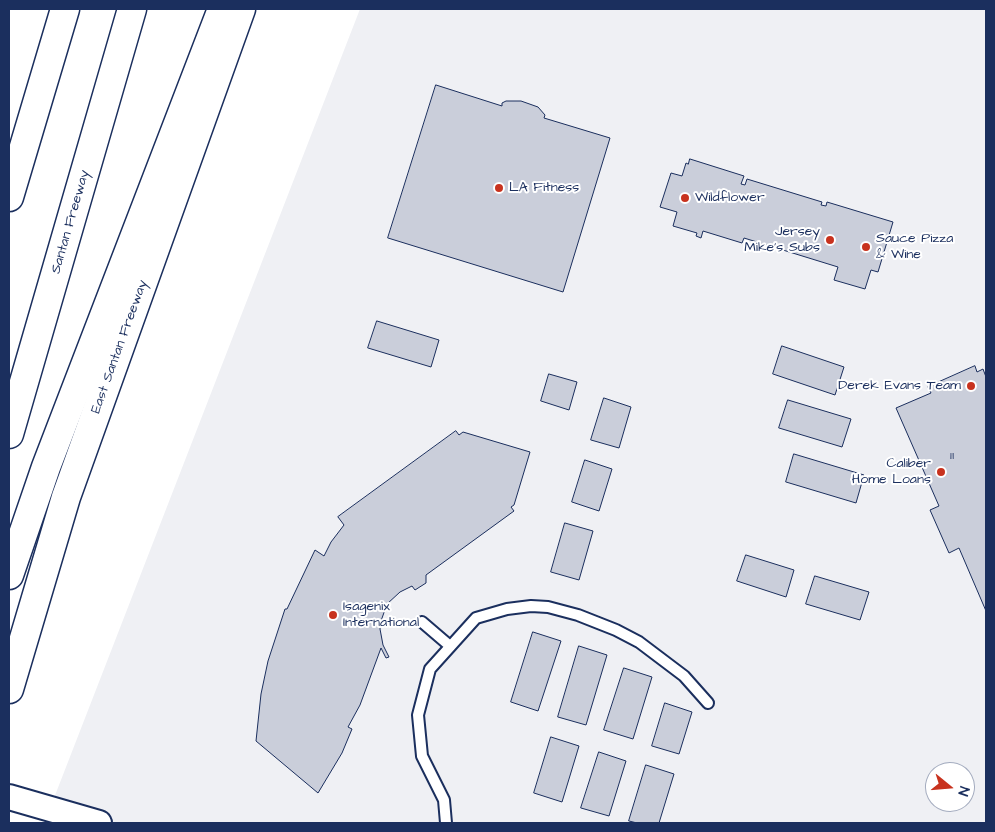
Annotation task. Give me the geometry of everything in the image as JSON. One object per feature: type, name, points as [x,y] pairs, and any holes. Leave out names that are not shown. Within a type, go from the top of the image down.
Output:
[{"type":"main road","points":[[9,197],[64,9]]},
{"type":"main road","name":"Santan Freeway","points":[[9,434],[132,9]]},
{"type":"main road","points":[[9,575],[46,468],[222,9]]},
{"type":"main road","name":"East Santan Freeway","points":[[9,689],[66,497],[241,9]]},
{"type":"street","points":[[9,797],[99,823]]},
{"type":"lane","points":[[446,823],[444,800],[422,756],[418,715],[430,669],[476,618],[507,609],[531,606],[548,607],[578,615],[616,630],[639,642],[684,676],[708,703]]},
{"type":"lane","points":[[422,622],[450,646]]},
{"type":"shaded area","points":[[360,9],[986,9],[986,823],[48,823],[54,798]]},
{"type":"building","name":"LA Fitness","points":[[436,85],[502,106],[502,103],[506,101],[521,101],[538,107],[545,115],[544,118],[610,138],[563,292],[388,238]]},
{"type":"building","points":[[690,159],[744,176],[741,184],[745,185],[747,179],[822,202],[821,205],[826,206],[827,202],[893,222],[878,272],[871,270],[865,289],[834,280],[838,267],[744,238],[742,243],[703,231],[701,238],[696,236],[697,233],[673,226],[677,212],[660,207],[671,173],[682,176],[686,163],[688,164]]},
{"type":"building","points":[[377,321],[439,340],[431,367],[368,348]]},
{"type":"building","points":[[782,346],[844,367],[835,395],[773,374]]},
{"type":"building","points":[[975,366],[977,372],[983,369],[986,377],[986,611],[959,548],[949,553],[930,510],[939,506],[896,408],[931,393],[928,387]]},
{"type":"building","points":[[549,374],[577,382],[569,410],[541,401]]},
{"type":"building","points":[[604,398],[631,407],[619,448],[591,440]]},
{"type":"building","points":[[788,400],[851,419],[842,447],[779,428]]},
{"type":"building","name":"Isagenix International","points":[[456,431],[459,435],[463,432],[530,452],[514,505],[511,507],[514,511],[426,575],[426,583],[415,590],[412,586],[400,592],[387,604],[380,629],[383,645],[389,657],[386,658],[381,648],[360,705],[348,727],[352,729],[342,753],[318,793],[256,741],[261,694],[268,661],[285,609],[287,609],[315,550],[324,556],[331,542],[344,525],[338,517]]},
{"type":"building","points":[[794,454],[864,475],[856,503],[786,482]]},
{"type":"building","points":[[585,460],[612,469],[599,511],[572,502]]},
{"type":"building","points":[[565,523],[593,531],[579,580],[551,572]]},
{"type":"building","points":[[746,555],[794,570],[786,597],[737,581]]},
{"type":"building","points":[[815,576],[869,592],[860,620],[806,604]]},
{"type":"building","points":[[533,632],[561,641],[538,711],[511,702]]},
{"type":"building","points":[[579,646],[607,655],[586,725],[558,717]]},
{"type":"building","points":[[624,668],[652,677],[633,739],[604,730]]},
{"type":"building","points":[[665,703],[692,712],[679,754],[652,746]]},
{"type":"building","points":[[551,737],[579,746],[562,802],[534,793]]},
{"type":"building","points":[[599,752],[626,761],[609,816],[581,808]]},
{"type":"building","points":[[646,765],[674,774],[659,823],[629,821]]},
{"type":"place","name":"LA Fitness","points":[[499,188]]},
{"type":"place","name":"Wildflower","points":[[685,198]]},
{"type":"place","name":"Jersey Mike's Subs","points":[[830,240]]},
{"type":"place","name":"Sauce Pizza & Wine","points":[[866,247]]},
{"type":"place","name":"Derek Evans Team","points":[[971,386]]},
{"type":"place","name":"Caliber Home Loans","points":[[941,472]]},
{"type":"place","name":"Isagenix International","points":[[333,615]]}]
